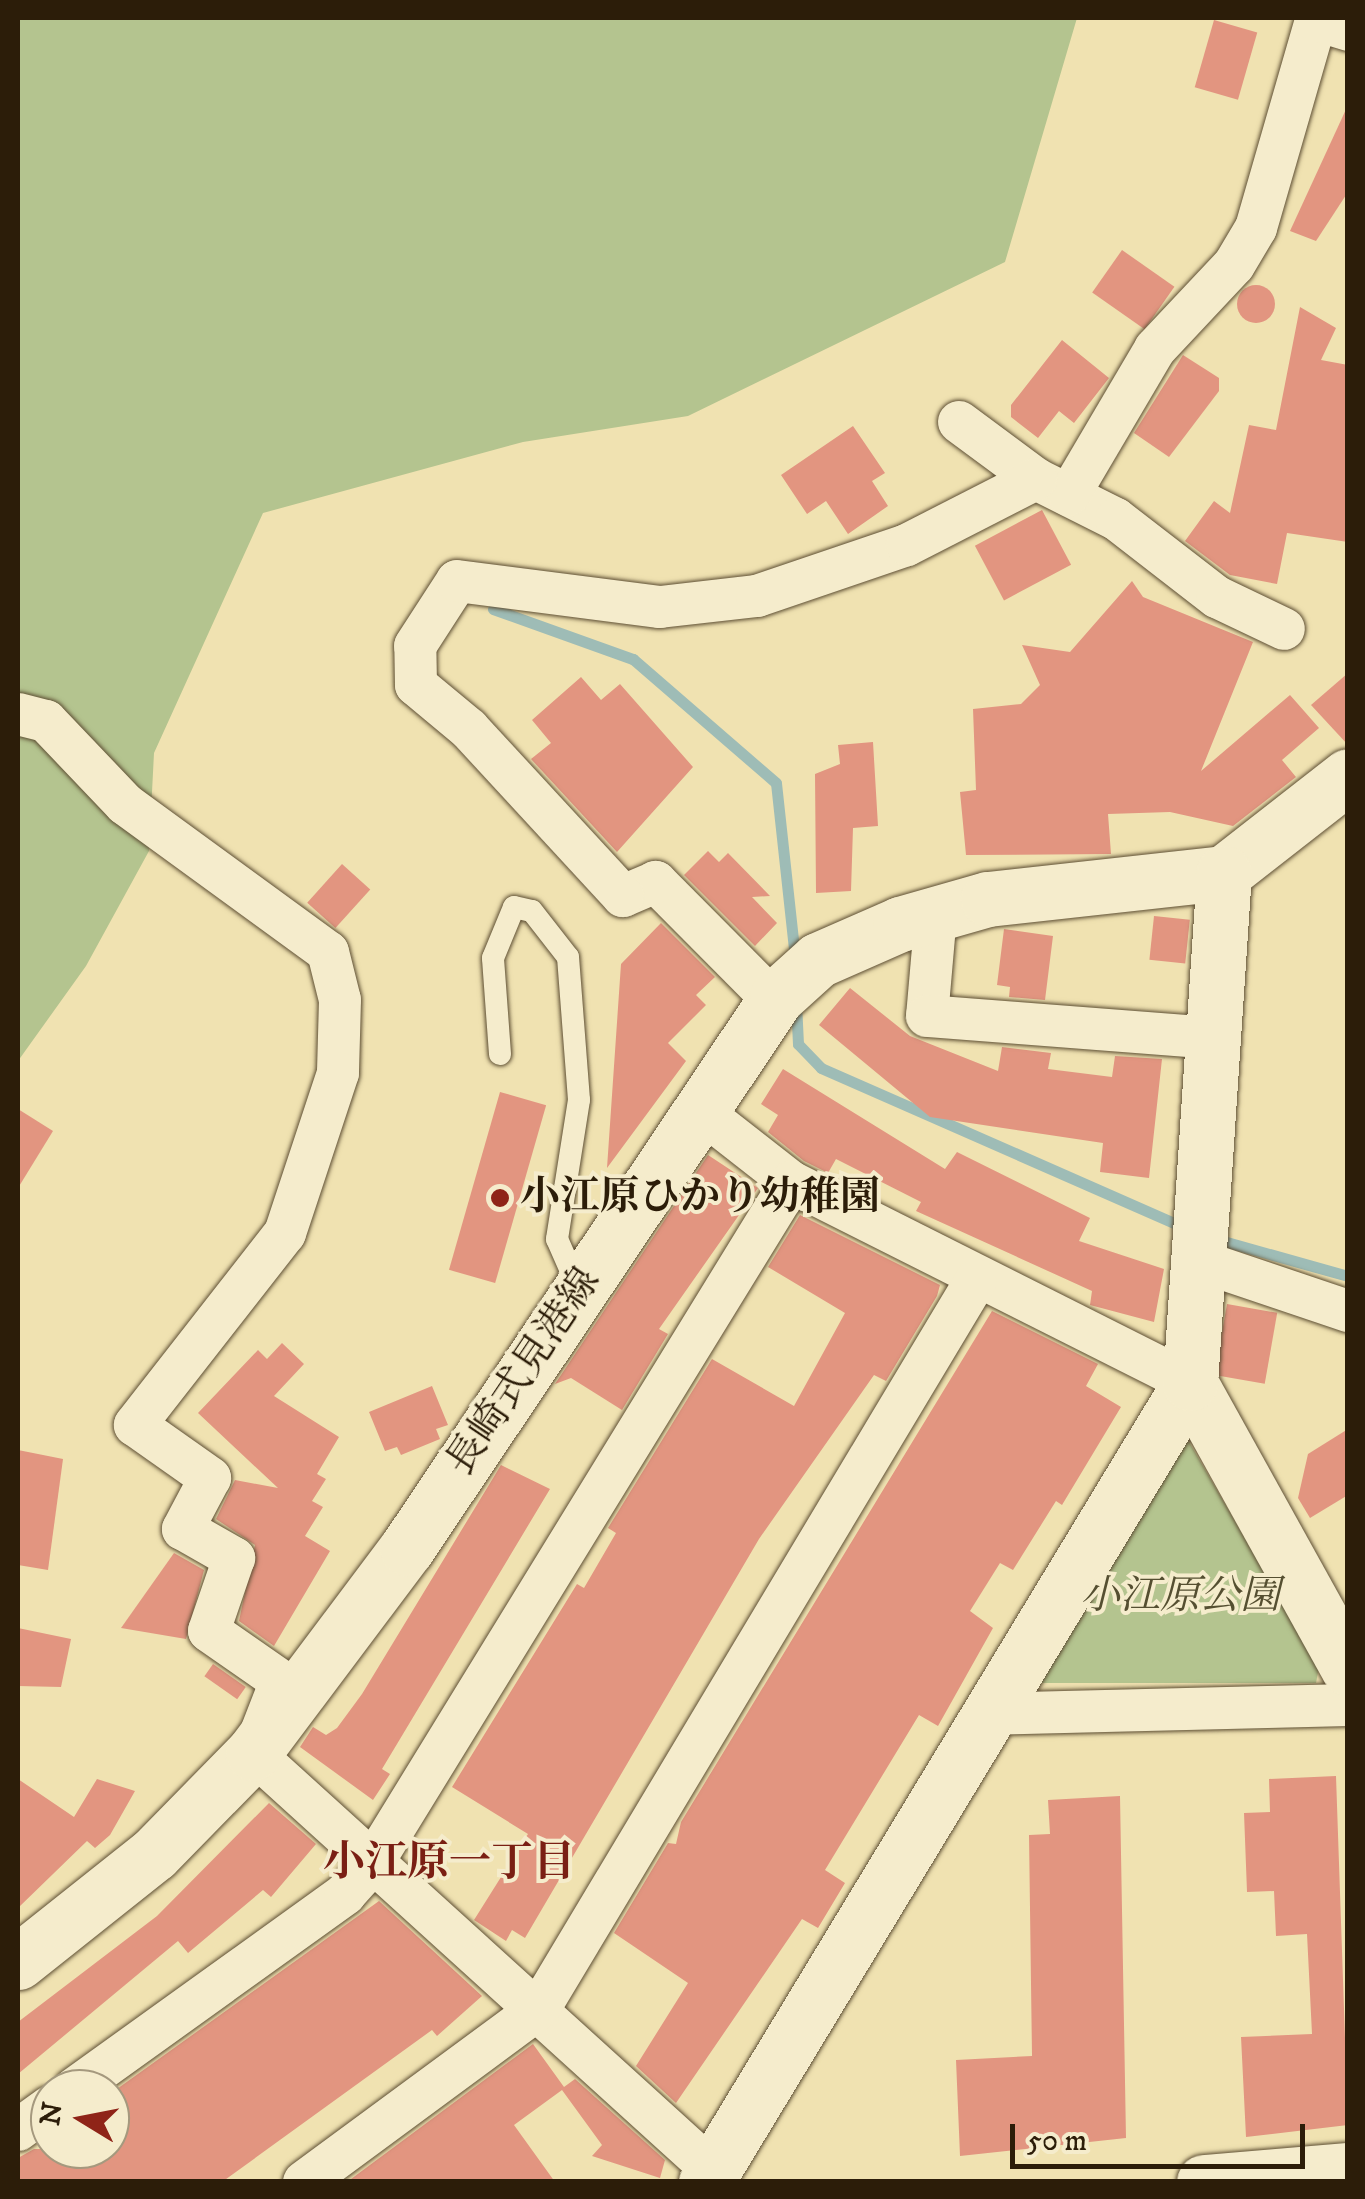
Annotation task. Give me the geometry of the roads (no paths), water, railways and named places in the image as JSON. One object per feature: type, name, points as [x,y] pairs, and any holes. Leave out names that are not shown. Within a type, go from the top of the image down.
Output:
[{"type":"street","points":[[775,998],[656,882],[623,896],[469,729],[416,685],[415,646],[456,582],[660,607],[757,596],[907,545],[1052,487],[1155,349],[1234,265],[1256,228],[1316,20],[1348,30]]},
{"type":"street","points":[[958,422],[1052,487],[1116,519],[1217,597],[1284,629]]},
{"type":"street","points":[[18,714],[46,721],[125,804],[328,952],[340,1000],[338,1073],[285,1232],[134,1425],[210,1478],[183,1529],[234,1558],[209,1631],[281,1681],[253,1753],[357,1840],[372,1864],[540,2010],[724,2179],[984,1714],[1190,1383],[1224,873],[1348,776]]},
{"type":"street","name":"長崎式見港線","points":[[18,1962],[154,1854],[253,1753],[407,1548],[775,998],[818,960],[936,914],[988,899],[1224,873]]},
{"type":"street","points":[[936,914],[926,1016],[1213,1038]]},
{"type":"street","points":[[700,1110],[791,1182],[976,1280],[1190,1383],[1348,1668]]},
{"type":"street","points":[[102,2069],[345,1894],[372,1864],[791,1182]]},
{"type":"street","points":[[1197,1260],[1348,1311]]},
{"type":"street","points":[[304,2182],[540,2010],[976,1280]]},
{"type":"street","points":[[984,1714],[1348,1705]]},
{"type":"street","points":[[1204,2182],[1348,2170]]},
{"type":"lane","points":[[500,1054],[494,958],[514,907],[543,921],[568,957],[579,1100],[556,1239],[579,1290]]},
{"type":"waterway","points":[[493,609],[633,659],[776,783],[795,959]]},
{"type":"waterway","points":[[796,1003],[798,1044],[821,1068],[1184,1227]]},
{"type":"waterway","points":[[1216,1239],[1348,1276]]},
{"type":"place","name":"小江原ひかり幼稚園","points":[[500,1198]]},
{"type":"district","name":"小江原一丁目","points":[[449,1863]]},
{"type":"park label","name":"小江原公園","points":[[1180,1597]]}]
